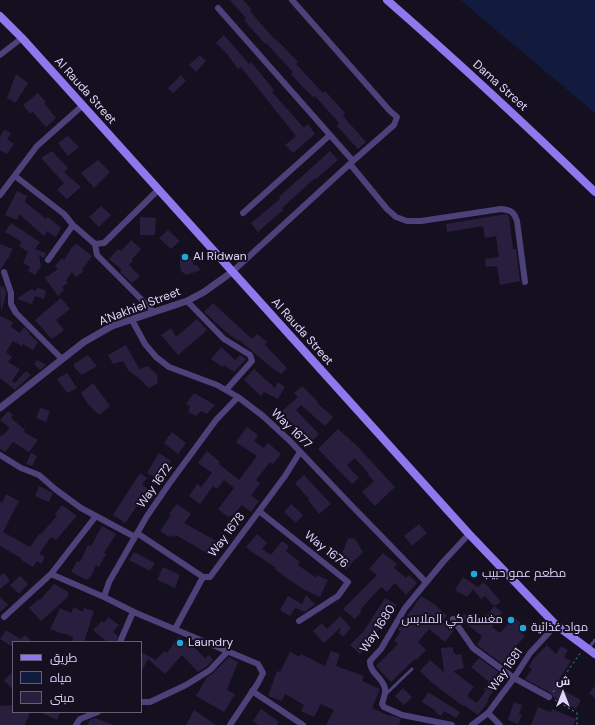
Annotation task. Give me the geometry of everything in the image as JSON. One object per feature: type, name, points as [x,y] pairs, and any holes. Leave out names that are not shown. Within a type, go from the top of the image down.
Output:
[{"type":"main road","name":"Dama Street","points":[[387,0],[530,129],[595,192]]},
{"type":"main road","name":"Al Rauda Street","points":[[0,16],[22,38],[469,534],[556,625],[595,654]]},
{"type":"street","points":[[232,272],[394,125],[398,117],[390,111],[292,0]]},
{"type":"street","points":[[218,8],[330,135],[387,208],[396,217],[407,221],[421,221],[501,209],[510,210],[514,214],[516,221],[526,282]]},
{"type":"street","points":[[0,55],[22,38]]},
{"type":"street","points":[[0,195],[37,146],[82,106]]},
{"type":"street","points":[[243,213],[330,135]]},
{"type":"street","points":[[15,176],[64,214],[73,225],[95,244],[97,255],[154,312]]},
{"type":"street","points":[[95,244],[104,243],[158,190]]},
{"type":"street","points":[[48,260],[73,225]]},
{"type":"street","points":[[4,272],[9,285],[11,304],[16,314],[62,359]]},
{"type":"street","name":"A'Nakhiel Street","points":[[0,408],[84,342],[112,326],[187,301],[204,292],[232,272]]},
{"type":"street","points":[[187,301],[224,339],[250,355],[252,358],[252,361],[226,390]]},
{"type":"street","name":"Way 1677","points":[[132,320],[145,344],[156,357],[169,367],[217,385],[238,397],[263,416],[290,441],[424,579]]},
{"type":"street","name":"Way 1672","points":[[104,597],[110,582],[136,535],[169,484],[216,420],[238,397]]},
{"type":"street","name":"Way 1678","points":[[202,577],[210,577],[286,476],[300,452]]},
{"type":"street","points":[[0,455],[21,468],[39,474],[55,489],[81,508],[136,535],[202,577],[175,629]]},
{"type":"street","name":"Way 1676","points":[[259,511],[348,582],[338,596],[299,621]]},
{"type":"street","points":[[4,617],[51,574],[96,516]]},
{"type":"street","name":"Way 1680","points":[[452,725],[402,715],[384,707],[382,704],[386,690],[384,684],[370,667],[370,661],[381,649],[424,579],[469,534]]},
{"type":"street","points":[[51,574],[134,612],[228,650],[258,664],[263,673],[230,725]]},
{"type":"street","points":[[120,641],[134,612]]},
{"type":"street","points":[[453,619],[473,648],[514,678],[549,697]]},
{"type":"street","name":"Way 1681","points":[[472,725],[488,713],[514,678],[530,653],[556,625]]},
{"type":"street","points":[[142,702],[150,702],[192,681],[210,670],[228,650]]},
{"type":"street","points":[[252,691],[303,725]]},
{"type":"street","points":[[76,725],[80,719],[95,713]]},
{"type":"street","points":[[488,713],[500,725]]},
{"type":"lane","points":[[587,648],[595,640]]},
{"type":"lane","points":[[384,695],[412,670]]},
{"type":"path","points":[[577,725],[578,713],[549,697],[579,654],[587,648]]},
{"type":"water","points":[[461,0],[595,0],[595,113],[477,14]]},
{"type":"building","points":[[230,0],[243,0],[252,10],[250,11],[275,40],[276,39],[298,62],[296,64],[323,93],[325,91],[345,113],[343,116],[366,142],[358,149],[337,126],[339,123],[315,96],[313,97],[291,74],[293,72],[244,20],[246,18]]},
{"type":"building","points":[[224,35],[249,64],[251,62],[274,90],[272,92],[304,128],[308,124],[315,134],[293,153],[285,145],[296,136],[241,67],[238,69],[227,54],[216,43]]},
{"type":"building","points":[[200,55],[206,61],[196,72],[189,65]]},
{"type":"building","points":[[16,74],[28,83],[16,102],[14,102],[7,98]]},
{"type":"building","points":[[181,75],[186,81],[173,93],[168,88]]},
{"type":"building","points":[[38,93],[46,102],[44,103],[56,118],[46,127],[33,112],[30,114],[23,105]]},
{"type":"building","points":[[4,130],[11,133],[7,139],[14,144],[7,154],[0,150],[0,137]]},
{"type":"building","points":[[68,136],[79,147],[68,156],[58,143]]},
{"type":"building","points":[[52,151],[68,168],[64,172],[81,187],[67,199],[57,190],[64,183],[41,158]]},
{"type":"building","points":[[330,151],[338,160],[316,179],[315,178],[282,208],[283,210],[258,232],[251,223],[280,199],[279,197]]},
{"type":"building","points":[[98,160],[110,172],[94,188],[81,173]]},
{"type":"building","points":[[17,191],[27,196],[25,202],[46,219],[48,217],[61,228],[56,237],[47,231],[44,236],[19,214],[17,220],[5,215]]},
{"type":"building","points":[[101,206],[111,215],[99,227],[89,217]]},
{"type":"building","points":[[506,214],[509,216],[513,249],[516,249],[520,281],[500,285],[497,266],[486,267],[485,259],[499,257],[496,236],[485,238],[483,226],[447,232],[446,224]]},
{"type":"building","points":[[140,217],[156,218],[155,235],[140,235]]},
{"type":"building","points":[[11,223],[40,242],[35,249],[46,253],[44,258],[39,255],[41,267],[35,275],[28,271],[30,267],[23,263],[28,252],[19,246],[22,242],[5,232]]},
{"type":"building","points":[[168,230],[180,241],[171,249],[159,238]]},
{"type":"building","points":[[131,240],[141,249],[129,265],[140,276],[132,283],[120,272],[122,270],[109,259],[118,249],[121,251]]},
{"type":"building","points":[[0,244],[13,249],[0,270]]},
{"type":"building","points":[[77,244],[92,256],[82,270],[84,271],[76,277],[72,272],[66,280],[68,283],[62,287],[64,290],[58,296],[45,278],[58,269],[55,266],[62,258],[64,260],[72,247]]},
{"type":"building","points":[[180,254],[188,254],[193,261],[193,265],[197,265],[201,270],[186,275],[181,271]]},
{"type":"building","points":[[0,286],[4,287],[6,294],[1,312]]},
{"type":"building","points":[[37,287],[46,291],[44,299],[35,296],[32,304],[17,299],[31,289],[36,291]]},
{"type":"building","points":[[61,298],[70,309],[56,320],[64,330],[52,339],[35,320]]},
{"type":"building","points":[[213,303],[252,339],[257,334],[267,342],[265,345],[287,368],[281,374],[239,340],[238,341],[225,331],[204,312]]},
{"type":"building","points":[[0,316],[13,322],[11,327],[20,333],[24,327],[38,342],[33,350],[23,344],[22,346],[13,341],[6,352],[12,357],[8,362],[20,369],[12,381],[15,383],[26,371],[31,375],[15,390],[0,378]]},
{"type":"building","points":[[197,319],[207,330],[178,355],[161,335],[171,328],[176,337]]},
{"type":"building","points":[[126,345],[139,369],[148,366],[157,375],[158,383],[149,388],[128,370],[123,361],[113,364],[108,355]]},
{"type":"building","points":[[221,347],[235,360],[240,355],[246,359],[234,372],[224,365],[222,367],[211,359]]},
{"type":"building","points":[[88,355],[97,366],[82,375],[74,367],[74,364]]},
{"type":"building","points":[[37,360],[46,365],[40,370],[34,364]]},
{"type":"building","points":[[254,369],[275,388],[278,382],[285,387],[278,399],[264,392],[261,396],[244,380]]},
{"type":"building","points":[[67,373],[77,388],[67,393],[57,379]]},
{"type":"building","points":[[93,383],[110,406],[99,415],[88,404],[81,393]]},
{"type":"building","points":[[302,386],[318,402],[317,403],[333,417],[325,426],[301,405],[296,410],[319,434],[311,442],[294,425],[293,426],[281,412],[298,397],[294,393]]},
{"type":"building","points":[[194,393],[215,405],[207,414],[201,411],[196,416],[188,412],[190,406],[186,404]]},
{"type":"building","points":[[40,408],[50,411],[46,422],[36,418]]},
{"type":"building","points":[[8,411],[13,415],[11,418],[25,430],[24,432],[38,440],[29,452],[13,442],[5,452],[0,449],[0,435],[2,436],[10,428],[0,420]]},
{"type":"building","points":[[247,427],[258,435],[254,441],[264,448],[268,443],[281,454],[273,464],[270,462],[256,480],[260,483],[251,496],[259,501],[251,512],[242,505],[234,514],[228,517],[218,509],[234,488],[224,480],[217,489],[213,486],[200,504],[189,496],[197,484],[201,487],[212,473],[198,463],[207,451],[220,462],[219,464],[239,480],[257,456],[236,442]]},
{"type":"building","points":[[338,429],[357,446],[395,487],[375,506],[362,492],[374,481],[355,458],[347,465],[359,478],[352,484],[318,449]]},
{"type":"building","points":[[172,432],[186,443],[178,454],[164,443]]},
{"type":"building","points":[[31,453],[37,456],[32,466],[26,464]]},
{"type":"building","points":[[159,453],[171,461],[159,480],[147,473]]},
{"type":"building","points":[[140,473],[147,478],[142,485],[149,489],[125,523],[113,515]]},
{"type":"building","points":[[304,475],[331,504],[319,514],[308,500],[309,499],[295,483]]},
{"type":"building","points":[[39,486],[53,493],[49,502],[35,496]]},
{"type":"building","points":[[6,494],[19,501],[3,532],[30,547],[40,533],[41,534],[57,516],[55,514],[62,505],[77,516],[56,540],[51,537],[39,554],[45,557],[41,564],[37,561],[33,567],[0,546],[0,501],[2,503]]},
{"type":"building","points":[[177,504],[191,514],[184,523],[218,542],[210,555],[176,535],[174,537],[170,535],[169,537],[160,531],[171,515],[169,514]]},
{"type":"building","points":[[291,504],[303,515],[296,523],[284,512]]},
{"type":"building","points":[[419,524],[427,533],[412,546],[404,536]]},
{"type":"building","points":[[102,526],[116,534],[104,553],[106,554],[99,567],[96,565],[91,576],[87,580],[71,572],[77,561],[80,562],[88,545],[91,546]]},
{"type":"building","points":[[257,534],[267,543],[262,549],[271,555],[282,541],[289,546],[286,551],[300,562],[298,565],[316,578],[317,575],[328,580],[320,597],[303,589],[288,579],[275,569],[276,568],[246,547]]},
{"type":"building","points":[[348,538],[355,539],[363,552],[346,570],[334,561],[338,555],[341,557]]},
{"type":"building","points":[[134,552],[155,563],[150,571],[129,560]]},
{"type":"building","points":[[383,553],[397,564],[394,568],[406,578],[409,575],[417,583],[406,595],[395,583],[387,592],[381,587],[360,610],[362,611],[355,619],[343,609],[377,575],[369,569]]},
{"type":"building","points":[[163,567],[180,575],[175,588],[157,580]]},
{"type":"building","points":[[4,573],[10,581],[0,589],[0,576]]},
{"type":"building","points":[[20,576],[28,584],[19,594],[10,585]]},
{"type":"building","points":[[463,577],[478,587],[484,582],[501,602],[494,606],[485,596],[481,599],[473,589],[467,597],[455,590]]},
{"type":"building","points":[[54,584],[68,592],[68,597],[41,621],[29,608],[39,599],[40,600]]},
{"type":"building","points":[[306,595],[315,604],[305,612],[295,608],[290,616],[280,610],[288,596],[302,604]]},
{"type":"building","points":[[421,596],[433,603],[447,616],[442,621],[454,630],[445,642],[429,629],[418,642],[426,650],[391,682],[376,666],[398,644],[394,641],[401,631],[398,630]]},
{"type":"building","points":[[0,597],[8,605],[0,612]]},
{"type":"building","points":[[385,598],[397,605],[369,643],[370,644],[360,654],[350,645],[364,631]]},
{"type":"building","points":[[494,606],[502,612],[492,627],[500,633],[514,617],[524,626],[519,631],[525,636],[513,650],[518,653],[508,668],[477,645],[482,636],[460,619],[464,614],[478,625],[485,614],[488,615]]},
{"type":"building","points":[[74,607],[83,612],[84,608],[94,611],[84,641],[72,641],[73,637],[50,629],[60,608],[71,613]]},
{"type":"building","points":[[340,616],[351,628],[343,637],[339,633],[341,627],[324,643],[313,631],[322,623],[327,629]]},
{"type":"building","points":[[108,617],[119,625],[113,632],[118,636],[116,641],[106,641],[93,630],[102,621],[104,623]]},
{"type":"building","points":[[6,630],[20,639],[25,635],[31,641],[12,641],[12,646],[0,639]]},
{"type":"building","points":[[178,637],[195,648],[205,658],[209,655],[213,660],[198,672],[182,655],[165,674],[148,659],[142,670],[142,653],[156,660],[164,651],[167,653]]},
{"type":"building","points":[[547,645],[556,654],[561,646],[568,650],[564,657],[571,661],[555,686],[581,700],[576,709],[553,697],[551,693],[525,679],[532,669],[529,667],[534,658]]},
{"type":"building","points":[[453,647],[453,652],[457,655],[461,654],[464,668],[453,671],[474,687],[467,696],[477,703],[486,690],[484,689],[489,682],[471,667],[479,658],[504,676],[487,700],[489,701],[478,715],[464,705],[463,706],[431,682],[420,671],[430,660],[444,672],[441,648]]},
{"type":"building","points":[[331,651],[340,654],[336,666],[364,676],[362,681],[380,689],[372,708],[401,719],[399,725],[326,725],[334,710],[321,704],[314,717],[301,711],[304,705],[285,694],[282,701],[268,696],[277,671],[280,672],[290,652],[300,657],[301,654],[325,666]]},
{"type":"building","points":[[229,657],[238,662],[227,690],[235,694],[224,712],[196,696],[207,677]]},
{"type":"building","points":[[12,672],[12,688],[4,681]]},
{"type":"building","points":[[595,686],[595,698],[589,693]]},
{"type":"building","points":[[403,688],[412,697],[404,705],[395,696]]},
{"type":"building","points":[[428,692],[460,712],[456,718],[444,711],[441,716],[422,702]]},
{"type":"building","points":[[514,702],[522,705],[519,714],[522,715],[518,724],[508,720]]},
{"type":"building","points":[[12,705],[12,713],[30,713],[25,725],[0,725],[0,706]]},
{"type":"building","points":[[538,707],[551,712],[552,709],[576,719],[573,725],[531,725]]},
{"type":"building","points":[[261,709],[279,722],[277,725],[258,725],[253,721]]},
{"type":"building","points":[[194,710],[216,725],[186,725]]},
{"type":"building","points":[[42,713],[60,713],[57,720]]},
{"type":"building","points":[[95,718],[112,725],[87,725],[90,720]]},
{"type":"place","name":"Al Ridwan","points":[[185,257]]},
{"type":"place","name":"مطعم عمو حبيب","points":[[474,574]]},
{"type":"place","name":"مغسلة كي الملابس","points":[[511,620]]},
{"type":"place","name":"مواد غذائية","points":[[523,628]]},
{"type":"place","name":"Laundry","points":[[180,643]]}]
